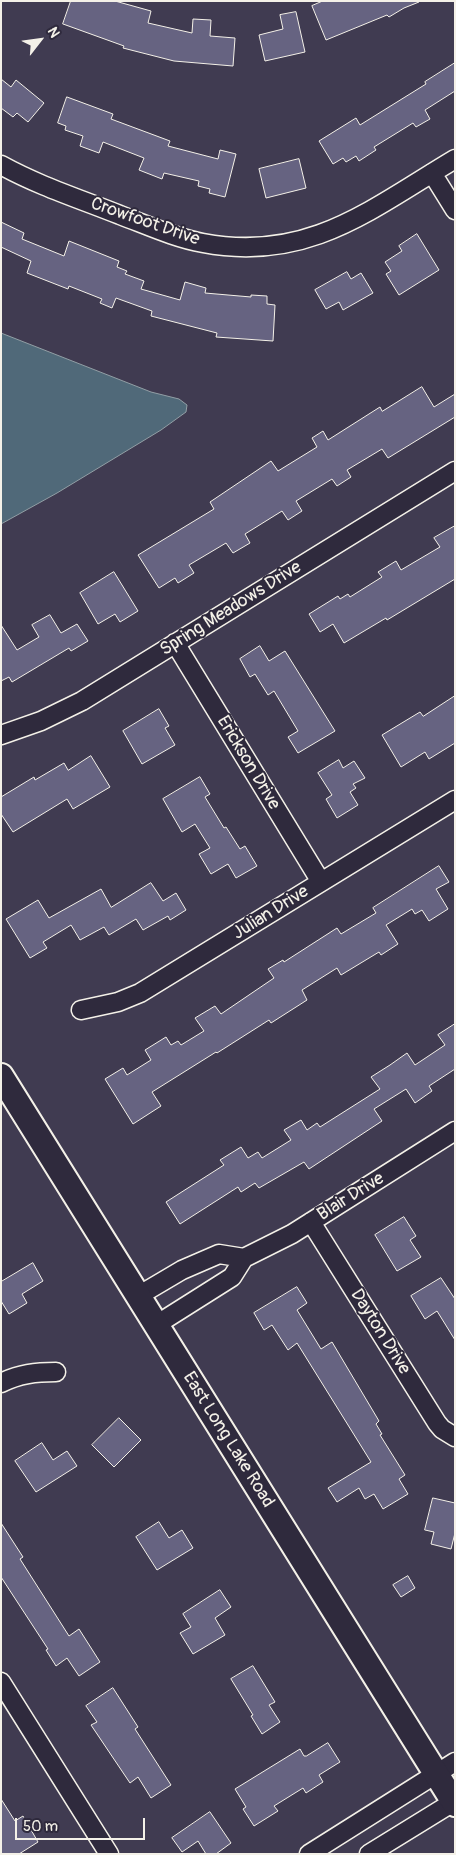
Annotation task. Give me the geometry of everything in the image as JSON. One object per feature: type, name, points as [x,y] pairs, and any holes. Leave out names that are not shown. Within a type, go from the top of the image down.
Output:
[{"type":"main road","name":"East Long Lake Road","points":[[5,1091],[445,1768],[454,1802]]},
{"type":"street","name":"Crowfoot Drive","points":[[1,165],[32,181],[170,234],[202,243],[247,247],[271,246],[294,242],[330,232],[455,159]]},
{"type":"street","points":[[432,173],[455,210]]},
{"type":"street","name":"Spring Meadows Drive","points":[[1,735],[41,721],[82,701],[455,471]]},
{"type":"street","name":"Erickson Drive","points":[[175,643],[321,882]]},
{"type":"street","name":"Julian Drive","points":[[81,1010],[118,1002],[140,993],[455,800]]},
{"type":"street","name":"Blair Drive","points":[[156,1325],[232,1276],[244,1258],[311,1222],[455,1131]]},
{"type":"street","name":"Dayton Drive","points":[[311,1222],[437,1423],[455,1436]]},
{"type":"street","points":[[138,1296],[182,1270],[219,1254],[244,1258]]},
{"type":"street","points":[[1,1382],[35,1372],[56,1372]]},
{"type":"street","points":[[4,1691],[108,1854]]},
{"type":"street","points":[[309,1854],[445,1768]]},
{"type":"street","points":[[369,1854],[454,1802]]},
{"type":"water","points":[[1,333],[151,392],[179,399],[187,405],[186,412],[161,430],[57,493],[1,524]]},
{"type":"building","points":[[71,1],[115,1],[151,11],[148,23],[192,33],[193,19],[211,20],[210,36],[235,38],[233,66],[174,61],[123,48],[124,46],[63,24]]},
{"type":"building","points":[[323,1],[419,2],[389,17],[387,15],[326,40],[312,6]]},
{"type":"building","points":[[296,12],[305,52],[265,61],[259,35],[283,29],[280,15]]},
{"type":"building","points":[[455,63],[455,91],[425,110],[430,119],[416,127],[413,123],[374,147],[376,150],[359,161],[356,156],[346,162],[343,158],[333,164],[319,141],[356,118],[360,125],[426,84],[425,82]]},
{"type":"building","points":[[1,79],[11,87],[16,80],[44,103],[28,122],[17,113],[13,117],[1,108]]},
{"type":"building","points":[[67,97],[113,114],[111,119],[170,141],[168,146],[218,159],[220,150],[236,154],[225,197],[209,193],[210,189],[198,186],[199,181],[164,173],[162,179],[139,170],[144,158],[103,142],[99,153],[80,146],[83,136],[65,130],[66,126],[58,123]]},
{"type":"building","points":[[299,159],[306,188],[266,198],[259,169]]},
{"type":"building","points":[[1,222],[24,233],[22,239],[64,256],[69,241],[119,261],[117,267],[127,271],[125,274],[144,281],[141,289],[180,300],[185,282],[206,288],[205,293],[251,297],[251,295],[267,296],[267,304],[275,305],[273,341],[216,337],[217,333],[151,316],[152,311],[116,298],[112,308],[100,303],[102,299],[69,286],[68,289],[27,273],[31,261],[1,247]]},
{"type":"building","points":[[417,234],[439,270],[399,295],[386,274],[391,271],[385,262],[402,251],[399,246]]},
{"type":"building","points":[[347,272],[351,279],[361,273],[373,293],[343,310],[339,302],[326,309],[315,290]]},
{"type":"building","points":[[422,387],[434,407],[455,394],[455,417],[388,458],[382,449],[347,470],[351,477],[337,486],[332,479],[296,501],[302,511],[288,520],[282,511],[245,534],[250,543],[233,553],[226,543],[189,565],[194,573],[178,583],[175,578],[159,588],[138,555],[214,509],[210,502],[271,461],[278,471],[317,447],[312,438],[323,431],[328,440],[380,407],[382,411]]},
{"type":"building","points":[[455,526],[455,579],[387,620],[386,618],[344,643],[333,624],[320,632],[309,614],[338,596],[340,599],[348,594],[350,597],[382,577],[378,572],[396,561],[401,570],[440,547],[434,538]]},
{"type":"building","points":[[114,572],[138,611],[120,622],[115,614],[98,624],[80,593]]},
{"type":"building","points":[[50,615],[61,633],[77,624],[88,641],[71,651],[69,648],[12,682],[9,677],[1,681],[1,625],[17,650],[39,637],[32,625]]},
{"type":"building","points":[[260,646],[269,661],[285,651],[335,731],[298,753],[288,737],[298,731],[274,691],[268,695],[255,674],[250,677],[240,659]]},
{"type":"building","points":[[455,696],[455,743],[429,759],[425,752],[401,767],[382,735],[420,712],[423,716]]},
{"type":"building","points":[[159,709],[169,726],[165,728],[175,745],[142,764],[123,731]]},
{"type":"building","points":[[91,756],[110,787],[73,809],[67,799],[13,832],[1,814],[1,797],[34,777],[35,780],[64,763],[68,770]]},
{"type":"building","points":[[339,760],[343,768],[354,761],[365,778],[353,784],[356,788],[350,792],[358,805],[337,818],[326,799],[332,795],[318,773]]},
{"type":"building","points":[[200,777],[210,794],[205,797],[224,828],[226,827],[240,849],[245,846],[257,866],[236,878],[228,864],[211,874],[199,854],[210,848],[195,824],[182,832],[163,799]]},
{"type":"building","points":[[439,866],[449,882],[436,889],[448,909],[429,921],[422,910],[415,914],[412,909],[386,925],[398,944],[381,955],[379,952],[341,975],[337,968],[302,990],[307,1000],[271,1023],[269,1020],[152,1092],[161,1106],[133,1124],[105,1079],[123,1068],[127,1075],[151,1060],[145,1050],[166,1037],[171,1045],[178,1041],[181,1045],[204,1031],[195,1018],[215,1006],[221,1014],[274,978],[268,969],[283,960],[284,962],[337,928],[341,934],[376,913],[373,908]]},
{"type":"building","points":[[151,883],[163,901],[176,893],[186,910],[170,920],[168,916],[143,930],[136,919],[109,935],[104,927],[80,940],[71,925],[43,942],[47,948],[30,958],[6,919],[38,900],[49,918],[101,889],[111,907]]},
{"type":"building","points":[[455,1024],[455,1069],[429,1086],[432,1091],[415,1103],[406,1089],[374,1109],[382,1121],[309,1169],[304,1162],[259,1188],[255,1183],[241,1192],[238,1187],[180,1224],[166,1202],[224,1165],[220,1160],[241,1147],[248,1158],[258,1152],[262,1158],[291,1140],[284,1130],[301,1120],[307,1130],[317,1123],[320,1127],[380,1089],[371,1077],[407,1053],[415,1065],[445,1045],[438,1035]]},
{"type":"building","points":[[404,1217],[416,1236],[410,1240],[421,1257],[397,1271],[375,1235]]},
{"type":"building","points":[[33,1263],[43,1281],[22,1294],[27,1303],[9,1314],[1,1301],[1,1282]]},
{"type":"building","points":[[441,1278],[455,1299],[455,1340],[437,1311],[425,1319],[411,1296]]},
{"type":"building","points":[[297,1287],[307,1303],[297,1310],[321,1349],[332,1342],[379,1421],[376,1424],[382,1434],[380,1435],[405,1475],[399,1479],[408,1494],[383,1509],[374,1494],[365,1499],[359,1488],[337,1502],[328,1488],[371,1462],[297,1343],[288,1350],[272,1325],[264,1330],[254,1313]]},
{"type":"building","points":[[119,1418],[141,1440],[114,1467],[92,1445]]},
{"type":"building","points":[[42,1443],[53,1460],[67,1451],[77,1466],[36,1492],[15,1461]]},
{"type":"building","points":[[433,1498],[455,1503],[455,1533],[451,1549],[431,1544],[434,1532],[425,1530]]},
{"type":"building","points":[[159,1522],[169,1538],[182,1530],[193,1548],[157,1570],[136,1537]]},
{"type":"building","points":[[1,1523],[23,1557],[20,1559],[69,1636],[79,1629],[100,1662],[79,1676],[67,1658],[56,1666],[46,1650],[48,1649],[1,1577]]},
{"type":"building","points":[[408,1576],[415,1588],[401,1597],[393,1585]]},
{"type":"building","points":[[220,1590],[231,1607],[215,1618],[225,1635],[193,1654],[180,1633],[191,1627],[183,1614]]},
{"type":"building","points":[[253,1666],[275,1702],[269,1705],[280,1722],[262,1734],[231,1679]]},
{"type":"building","points":[[113,1688],[138,1727],[135,1729],[171,1785],[151,1798],[138,1777],[130,1783],[91,1725],[97,1722],[86,1706]]},
{"type":"building","points":[[328,1743],[340,1762],[319,1775],[323,1782],[306,1793],[303,1788],[274,1806],[278,1811],[254,1826],[243,1809],[246,1807],[235,1789],[300,1749],[304,1756],[306,1756]]},
{"type":"building","points":[[1,1799],[15,1821],[23,1816],[38,1842],[19,1854],[1,1854]]},
{"type":"building","points":[[210,1812],[231,1843],[216,1854],[206,1854],[198,1841],[182,1852],[172,1838]]}]
